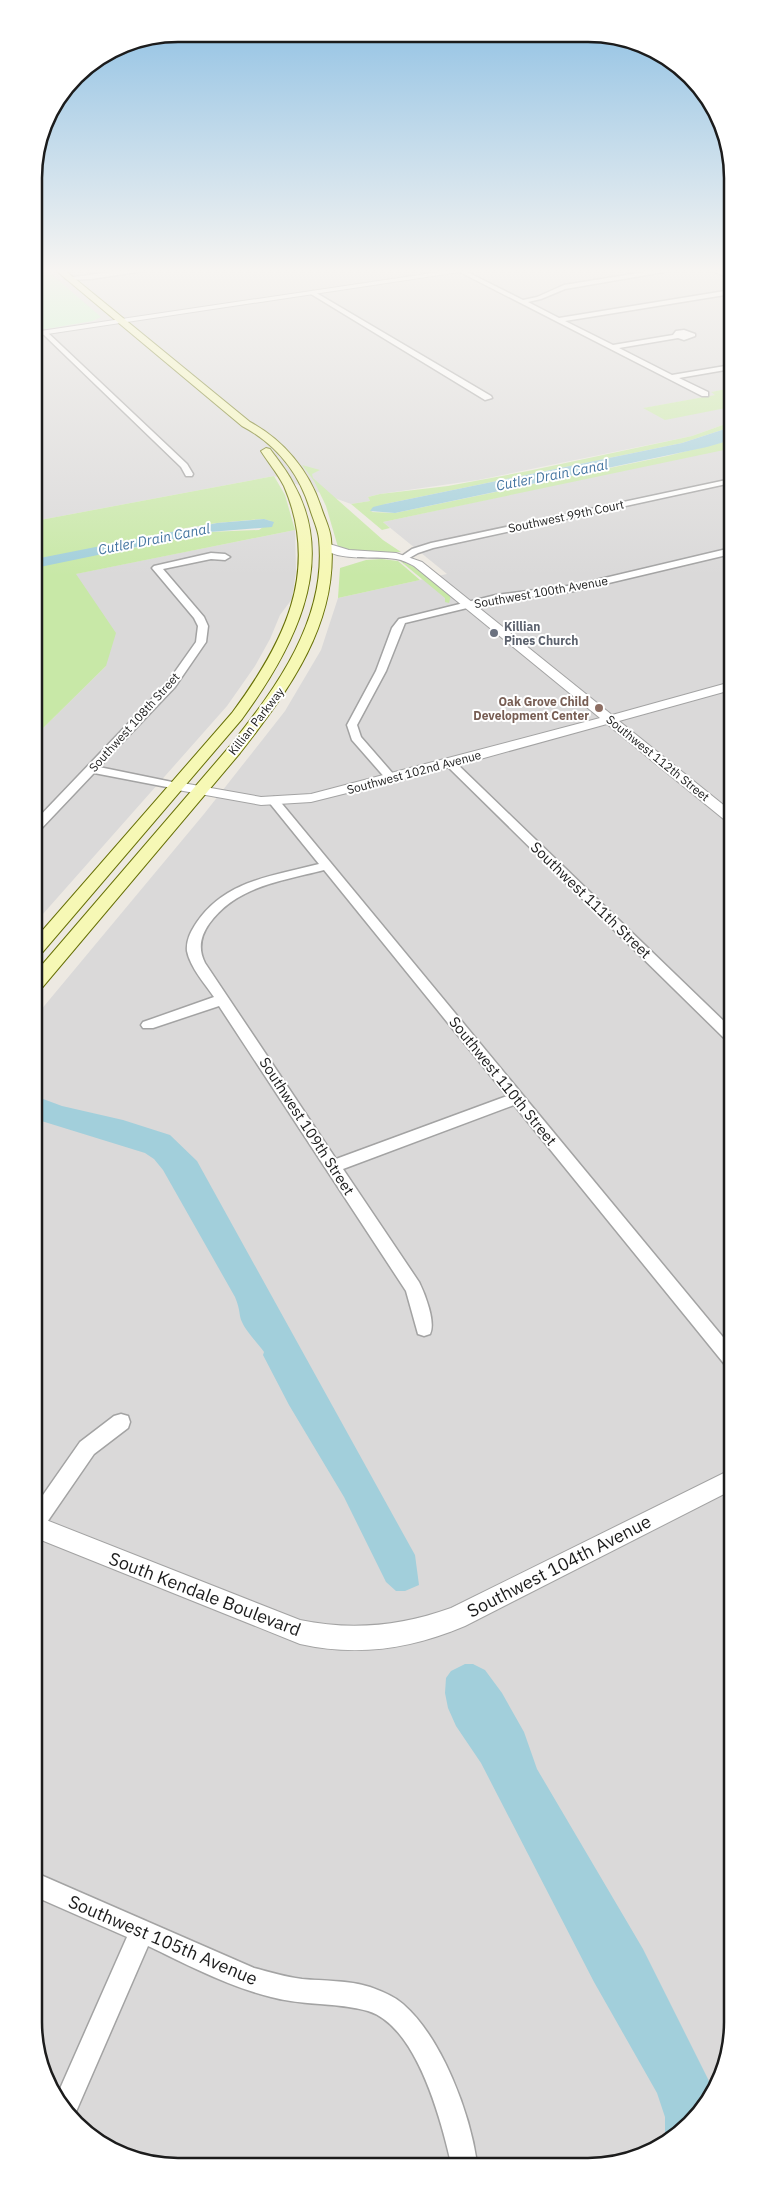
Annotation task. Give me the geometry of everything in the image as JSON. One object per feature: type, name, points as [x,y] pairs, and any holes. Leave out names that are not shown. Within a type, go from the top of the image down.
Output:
[{"type":"main road","name":"Killian Parkway","points":[[43,976],[267,709],[291,673],[306,644],[333,566],[316,505],[299,473],[271,440],[260,431],[246,424],[180,371]]},
{"type":"main road","name":"Killian Parkway","points":[[43,941],[237,716],[261,685],[284,646],[301,601],[306,568],[306,549],[298,506],[280,470],[249,433],[246,424]]},
{"type":"street","points":[[84,371],[184,466],[189,474]]},
{"type":"street","points":[[442,371],[488,398]]},
{"type":"street","points":[[659,371],[705,394]]},
{"type":"street","points":[[672,377],[706,371]]},
{"type":"street","name":"Southwest 99th Court","points":[[404,558],[415,551],[431,546],[724,483]]},
{"type":"street","name":"Southwest 112th Street","points":[[326,546],[342,553],[404,558],[418,564],[724,812]]},
{"type":"street","name":"Southwest 100th Avenue","points":[[391,778],[356,738],[352,725],[380,672],[399,624],[409,618],[468,604],[514,595],[582,586],[724,553]]},
{"type":"street","name":"Southwest 108th Street","points":[[43,820],[171,685],[201,642],[203,630],[199,617],[157,568],[211,556],[225,558]]},
{"type":"street","name":"Southwest 112th Street","points":[[333,566],[364,556]]},
{"type":"street","name":"Southwest 102nd Avenue","points":[[92,769],[254,800],[274,801],[326,795],[724,688]]},
{"type":"street","name":"Southwest 111th Street","points":[[450,763],[724,1030]]},
{"type":"street","name":"Southwest 110th Street","points":[[274,801],[724,1351]]},
{"type":"street","name":"Southwest 109th Street","points":[[326,866],[234,893],[218,905],[202,925],[194,939],[194,952],[199,964],[224,999],[416,1293],[424,1329]]},
{"type":"street","points":[[148,1025],[224,999]]},
{"type":"street","points":[[334,1166],[517,1098]]},
{"type":"street","points":[[42,1512],[86,1448],[121,1422]]},
{"type":"street","name":"Southwest 104th Avenue","points":[[379,1638],[409,1633],[456,1618],[724,1483]]},
{"type":"street","name":"South Kendale Boulevard","points":[[42,1529],[300,1632],[334,1639],[379,1638]]},
{"type":"street","name":"Southwest 105th Avenue","points":[[42,1888],[142,1931],[236,1975],[275,1987],[307,1993],[356,1995],[369,1998],[393,2011],[406,2022],[425,2053],[450,2108],[463,2158]]},
{"type":"street","points":[[68,2099],[142,1931]]},
{"type":"shaded area","points":[[43,371],[724,371],[724,389],[712,392],[716,395],[644,408],[695,413],[724,408],[724,425],[692,436],[478,480],[380,494],[368,497],[370,501],[351,504],[274,476],[43,520]]},
{"type":"shaded area","points":[[724,449],[724,2030],[720,2056],[714,2073],[702,2097],[691,2111],[678,2124],[656,2139],[640,2147],[615,2155],[588,2158],[179,2158],[152,2155],[127,2147],[111,2139],[82,2118],[61,2089],[50,2065],[45,2048],[42,2021],[43,1008],[204,814],[285,711],[321,650],[338,598],[447,574],[383,522]]},
{"type":"shaded area","points":[[295,530],[296,571],[292,599],[280,615],[270,639],[255,666],[227,706],[43,914],[43,728],[106,666],[75,574]]},
{"type":"green space","points":[[724,389],[724,408],[665,420],[643,408],[715,395],[711,392]]},
{"type":"green space","points":[[724,425],[724,429],[682,443],[385,504],[371,512],[395,513],[667,456],[724,442],[724,450],[383,522],[390,528],[382,530],[351,504],[370,501],[368,497],[380,494],[448,486],[692,436]]},
{"type":"green space","points":[[302,465],[320,470],[312,474],[313,478],[383,540],[401,552],[352,552],[338,547],[326,506],[314,481]]},
{"type":"green space","points":[[274,476],[285,495],[295,530],[76,574],[116,633],[106,666],[43,728],[43,520]],"holes":[[[263,519],[271,521],[259,530],[209,532],[124,550],[180,529],[217,523]]]},
{"type":"green space","points":[[366,560],[398,561],[420,580],[338,598],[340,568]]},
{"type":"green space","points":[[399,560],[419,569],[451,595],[449,603],[445,602],[445,598]]},
{"type":"water","name":"Cutler Drain Canal","points":[[724,429],[724,442],[707,447],[395,513],[370,511],[373,507],[385,504],[682,443]]},
{"type":"water","name":"Cutler Drain Canal","points":[[264,519],[274,522],[272,527],[209,532],[43,566],[43,557],[217,523]]},
{"type":"water","points":[[42,1099],[62,1106],[123,1120],[170,1135],[197,1161],[415,1555],[419,1585],[405,1591],[396,1591],[386,1582],[344,1497],[289,1405],[263,1355],[264,1352],[241,1321],[235,1297],[163,1170],[154,1159],[145,1153],[42,1121]]},
{"type":"water","points":[[465,1664],[473,1664],[485,1670],[502,1693],[524,1732],[537,1769],[643,1949],[710,2082],[702,2097],[691,2111],[678,2124],[665,2133],[665,2117],[657,2093],[594,1982],[481,1763],[456,1726],[448,1708],[445,1693],[446,1678],[451,1671]]},
{"type":"place","name":"Killian Pines Church","points":[[494,633]]},
{"type":"place","name":"Oak Grove Child Development Center","points":[[599,708]]}]
